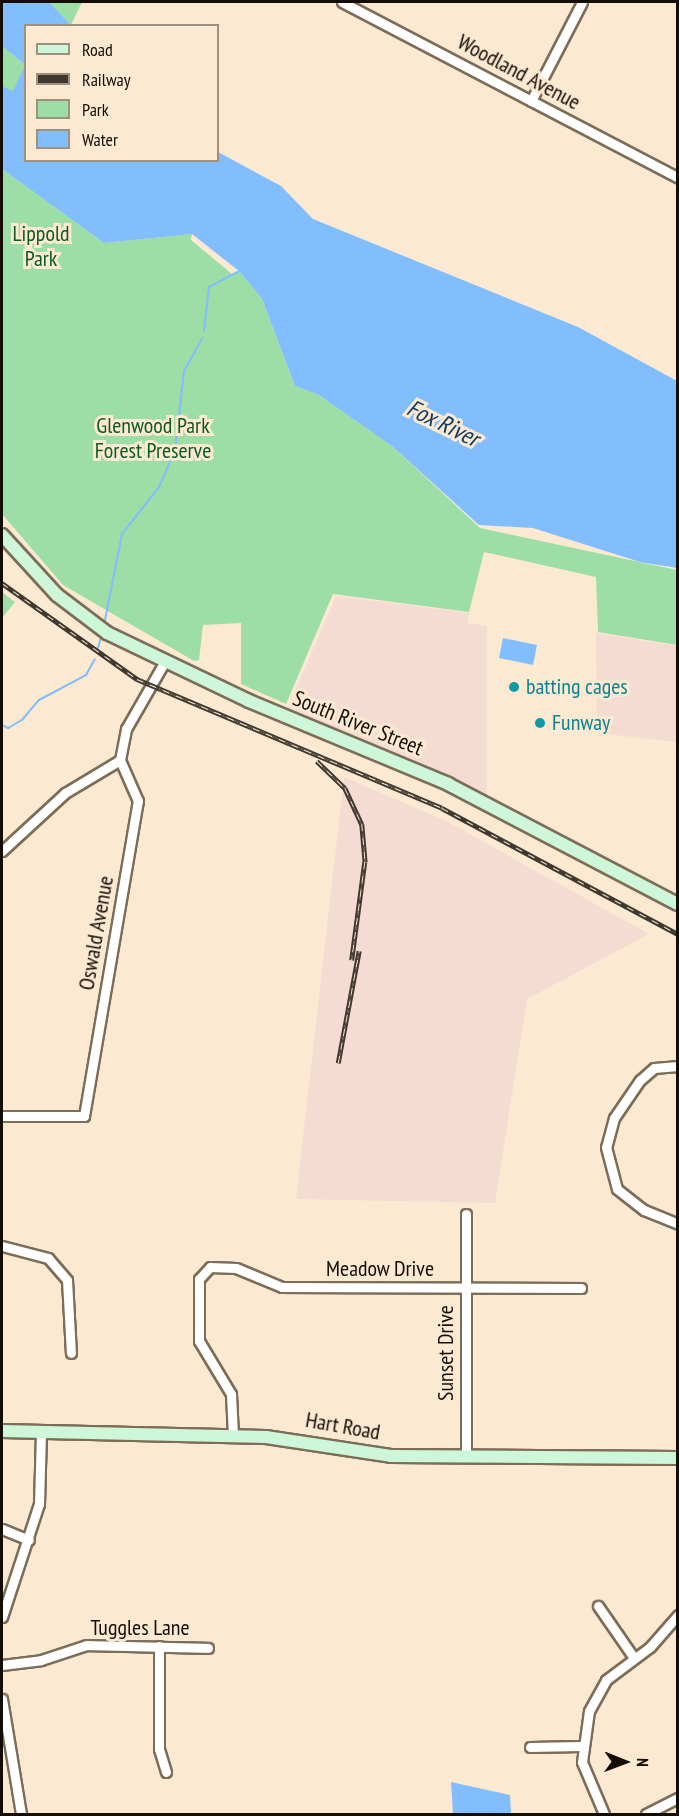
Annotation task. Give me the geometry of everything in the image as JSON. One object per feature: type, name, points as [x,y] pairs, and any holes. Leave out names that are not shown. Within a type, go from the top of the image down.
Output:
[{"type":"main road","name":"South River Street","points":[[2,535],[30,570],[57,595],[107,633],[164,663],[432,777],[678,904]]},
{"type":"main road","name":"Hart Road","points":[[2,1431],[233,1436],[391,1456],[678,1458]]},
{"type":"street","name":"Woodland Avenue","points":[[342,2],[678,178]]},
{"type":"street","points":[[531,101],[582,2]]},
{"type":"street","points":[[2,851],[64,793],[120,760],[126,729],[164,663]]},
{"type":"street","name":"Oswald Avenue","points":[[2,1116],[84,1116],[138,801],[120,760]]},
{"type":"street","points":[[678,1066],[654,1068],[640,1080],[614,1118],[606,1147],[617,1189],[644,1210],[678,1224]]},
{"type":"street","name":"Sunset Drive","points":[[466,1214],[466,1457]]},
{"type":"street","points":[[2,1246],[48,1258],[67,1280],[71,1353]]},
{"type":"street","name":"Meadow Drive","points":[[233,1436],[231,1394],[199,1341],[198,1288],[203,1272],[222,1267],[273,1286],[581,1288]]},
{"type":"street","points":[[2,1617],[39,1504],[41,1431]]},
{"type":"street","points":[[2,1529],[29,1540]]},
{"type":"street","points":[[598,1606],[634,1658]]},
{"type":"street","points":[[604,1815],[588,1784],[580,1746],[589,1712],[606,1680],[675,1627],[678,1615]]},
{"type":"street","name":"Tuggles Lane","points":[[2,1665],[41,1660],[87,1645],[208,1648]]},
{"type":"street","points":[[159,1646],[159,1749],[166,1772]]},
{"type":"street","points":[[2,1699],[21,1815]]},
{"type":"street","points":[[530,1747],[580,1746]]},
{"type":"street","points":[[646,1815],[678,1798]]},
{"type":"shaded area","points":[[336,596],[470,613],[467,623],[487,626],[487,798],[286,712]]},
{"type":"shaded area","points":[[596,633],[677,646],[677,742],[597,733]]},
{"type":"shaded area","points":[[344,777],[448,822],[649,934],[527,999],[495,1203],[296,1199]]},
{"type":"green space","points":[[49,2],[82,2],[70,24]]},
{"type":"green space","points":[[2,46],[24,64],[24,67],[13,92],[2,86]]},
{"type":"green space","name":"Glenwood Park Forest Preserve","points":[[2,169],[104,243],[192,234],[191,240],[232,274],[239,271],[262,299],[295,386],[319,395],[393,447],[480,528],[677,570],[677,645],[598,632],[596,577],[484,552],[469,612],[333,594],[286,704],[241,684],[241,623],[203,625],[199,660],[194,661],[63,585],[2,514]]},
{"type":"green space","points":[[2,592],[15,602],[2,618]]},
{"type":"water","points":[[2,2],[49,2],[70,24],[24,24],[24,64],[2,46]]},
{"type":"water","name":"Fox River","points":[[24,67],[24,162],[219,162],[219,153],[281,186],[313,219],[578,327],[677,381],[677,568],[640,562],[533,528],[479,525],[393,447],[319,395],[295,386],[262,299],[239,271],[192,234],[104,243],[2,169],[2,86],[13,91]]},
{"type":"water","points":[[503,638],[537,645],[533,665],[499,658]]},
{"type":"water","points":[[451,1782],[510,1795],[511,1814],[453,1814]]},
{"type":"waterway","points":[[204,331],[209,287],[239,271]]},
{"type":"waterway","points":[[104,625],[122,534],[159,487],[175,450],[184,371],[202,339]]},
{"type":"waterway","points":[[98,648],[102,634]]},
{"type":"waterway","points":[[2,725],[8,728],[22,720],[39,700],[86,675],[95,659]]},
{"type":"railway","points":[[2,583],[137,679],[442,808],[678,934]]},
{"type":"railway","points":[[317,761],[345,788],[362,824],[365,862],[352,960]]},
{"type":"railway","points":[[338,1063],[359,951]]},
{"type":"place","name":"batting cages","points":[[514,687]]},
{"type":"place","name":"Funway","points":[[540,723]]},
{"type":"park label","name":"Lippold Park","points":[[41,246]]}]
